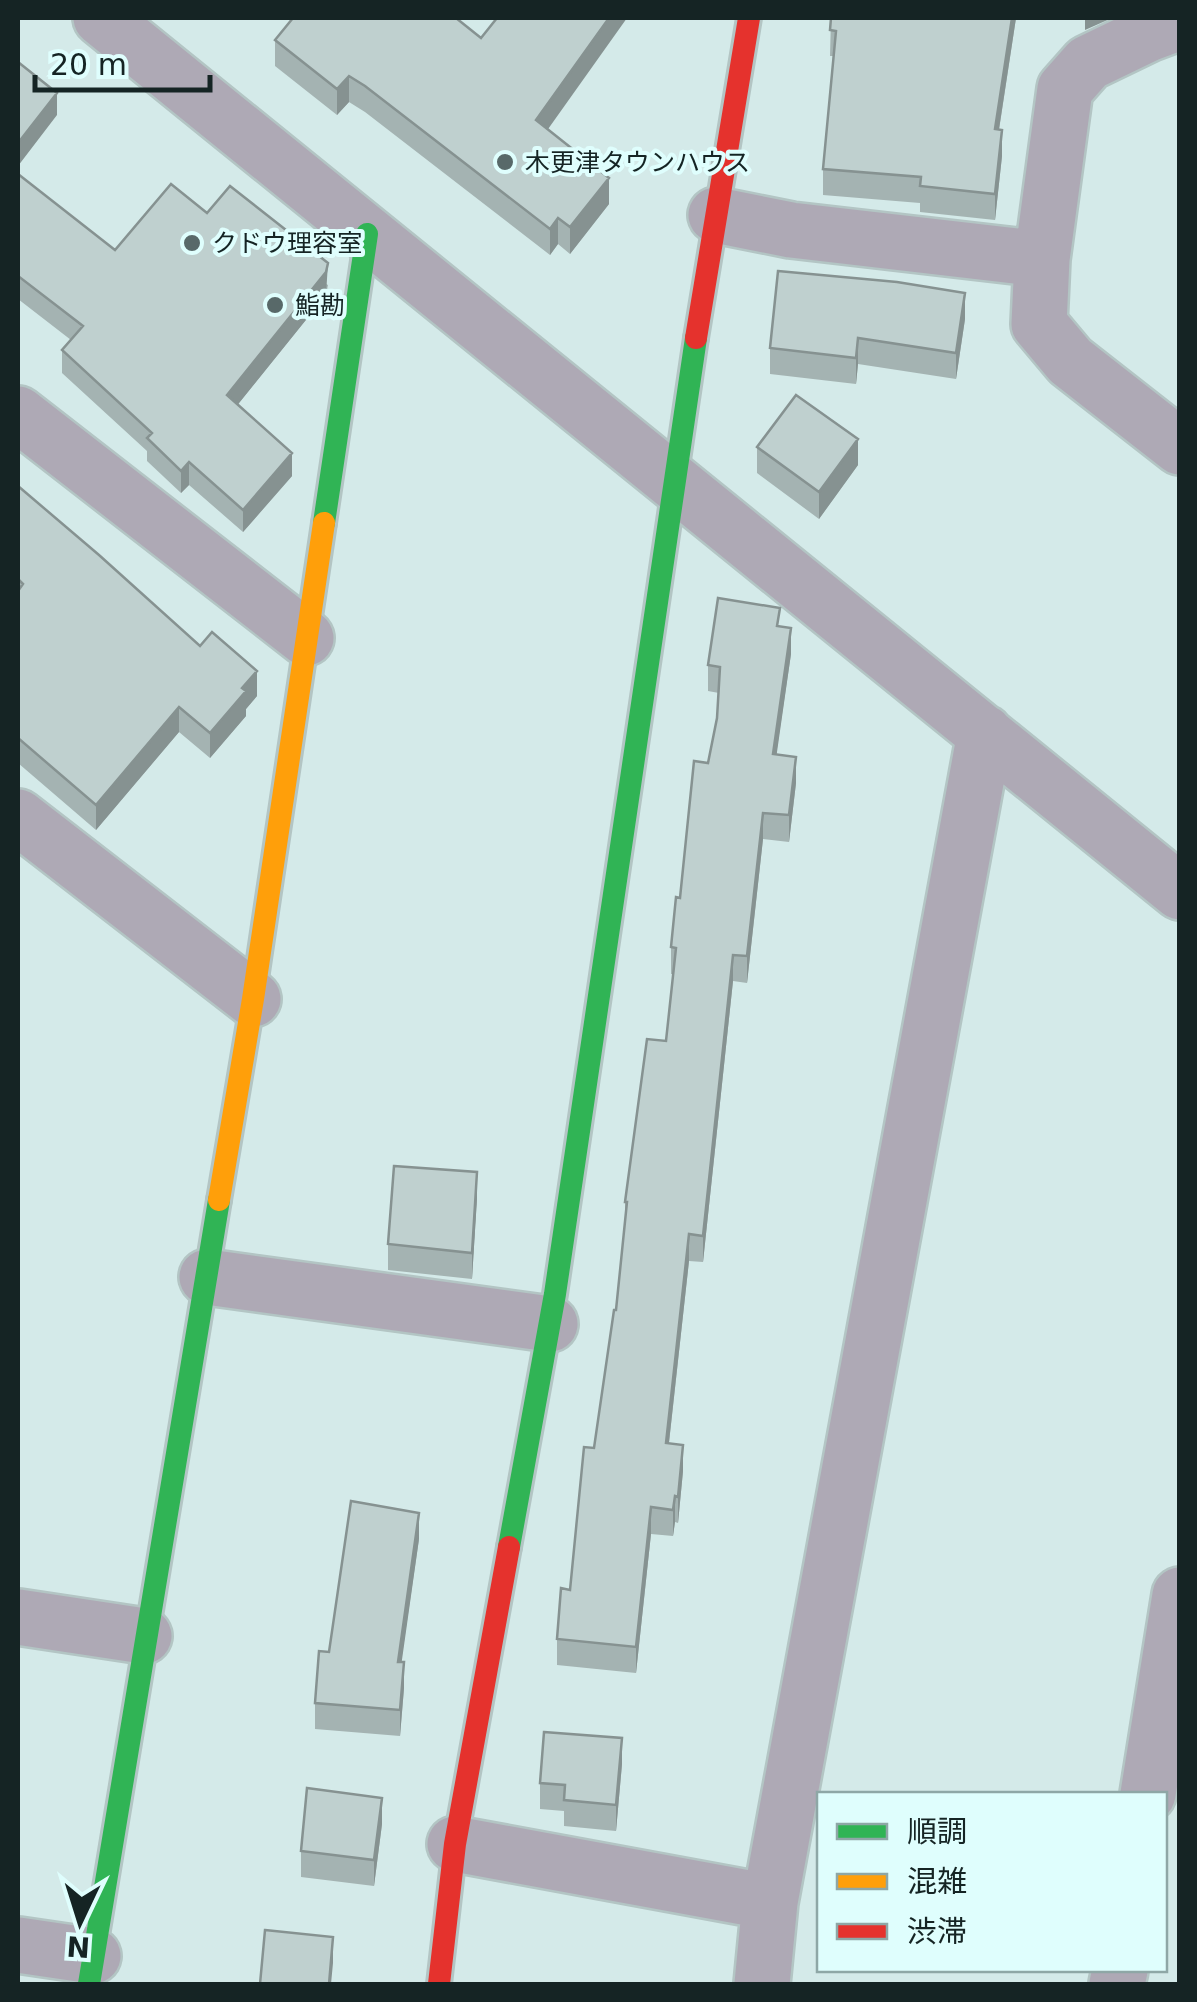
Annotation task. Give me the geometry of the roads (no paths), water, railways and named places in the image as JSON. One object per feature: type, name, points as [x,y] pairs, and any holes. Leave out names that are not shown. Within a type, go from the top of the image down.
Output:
[{"type":"street","points":[[100,18],[1180,892]]},
{"type":"street","points":[[439,1984],[455,1844],[550,1324],[672,480],[749,18]]},
{"type":"street","points":[[1180,22],[1088,63],[1065,89],[1042,260],[1040,324],[1070,361],[1180,448]]},
{"type":"street","points":[[716,215],[791,230],[1042,260]]},
{"type":"street","points":[[18,1945],[91,1970],[144,1636],[254,1000],[367,234]]},
{"type":"street","points":[[18,414],[306,638]]},
{"type":"street","points":[[762,1984],[770,1902],[984,733]]},
{"type":"street","points":[[18,816],[254,1000]]},
{"type":"street","points":[[207,1277],[550,1324]]},
{"type":"street","points":[[1148,1792],[1180,1596]]},
{"type":"street","points":[[18,1617],[144,1636]]},
{"type":"street","points":[[455,1844],[770,1902]]},
{"type":"place","name":"木更津タウンハウス","points":[[505,162]]},
{"type":"place","name":"クドウ理容室","points":[[192,243]]},
{"type":"place","name":"鮨勘","points":[[275,305]]}]
